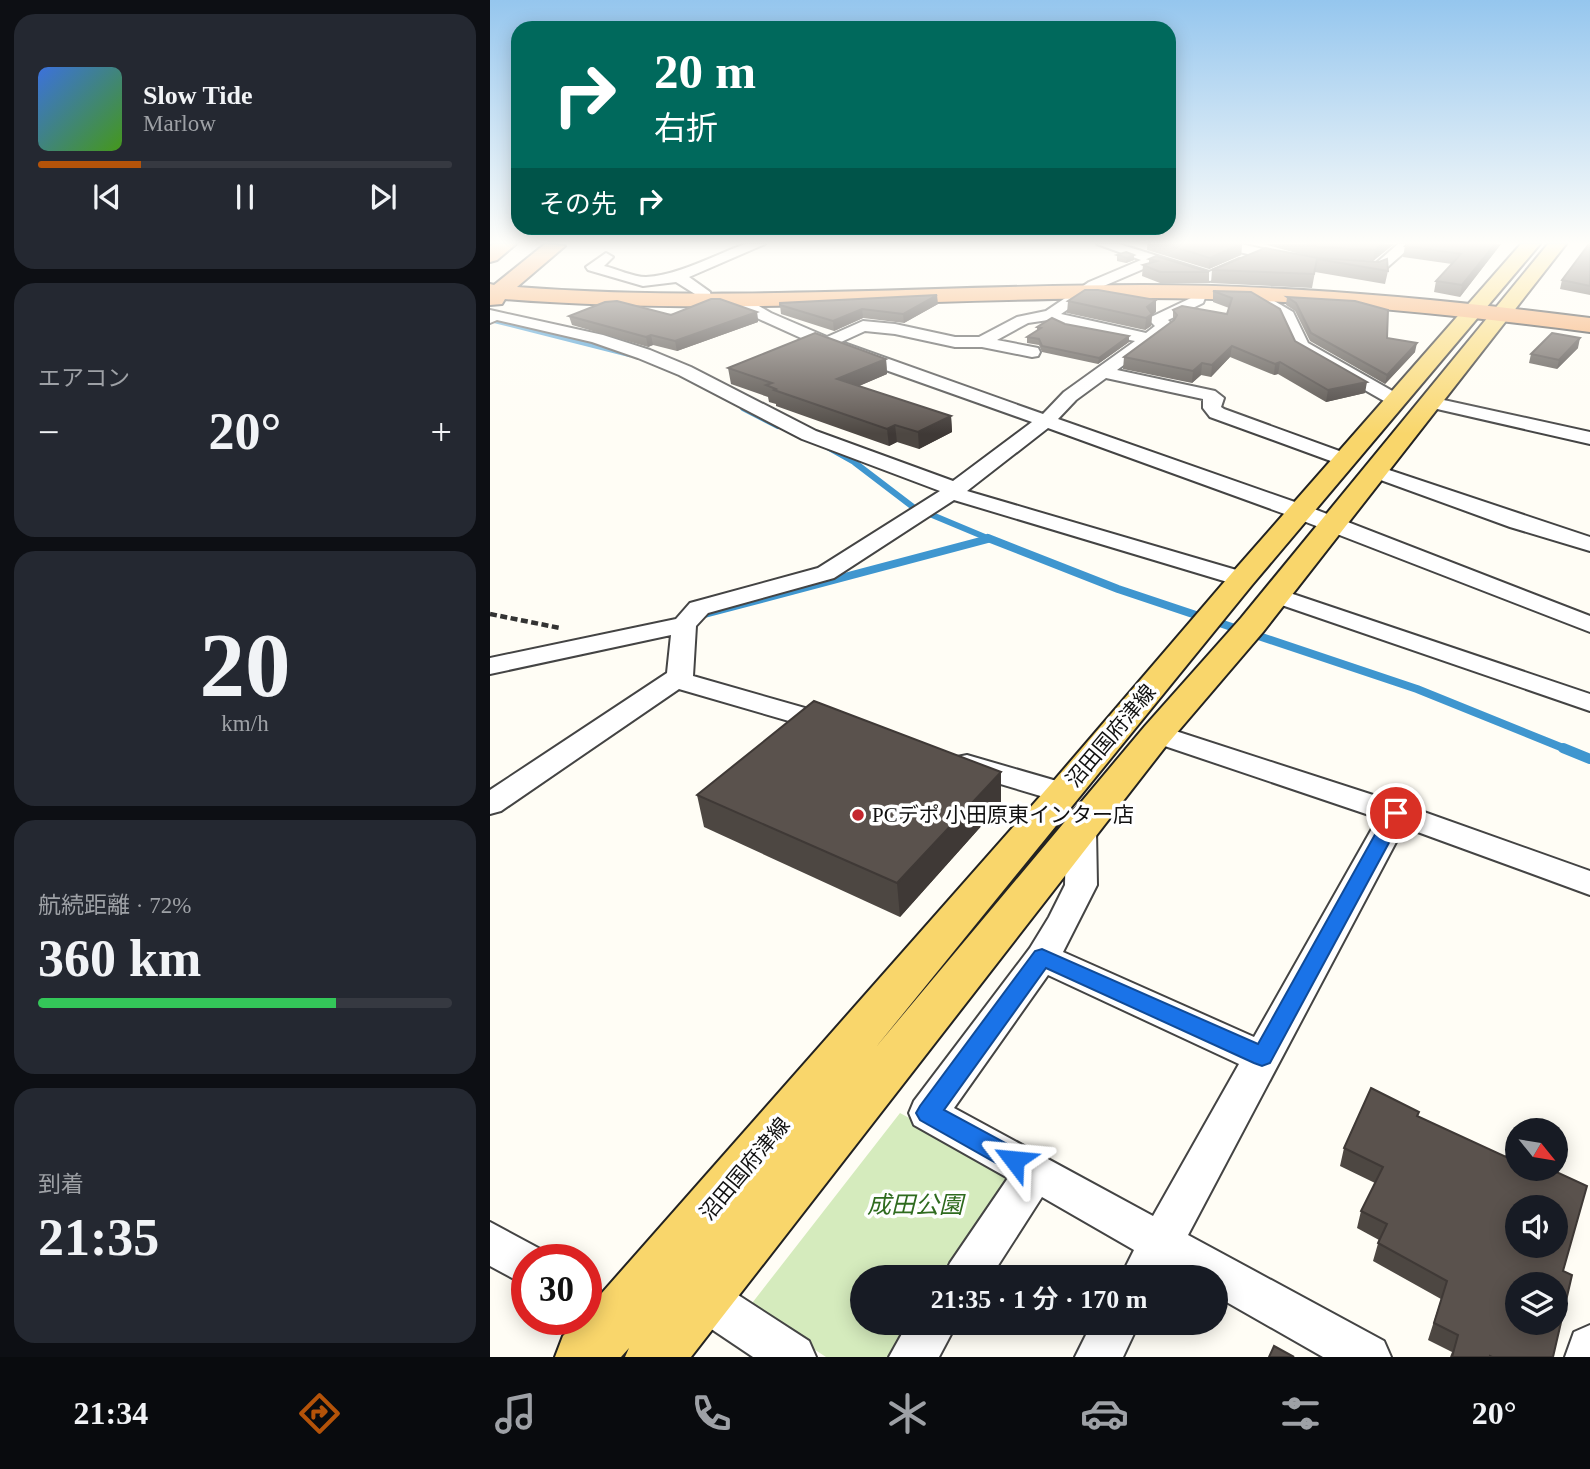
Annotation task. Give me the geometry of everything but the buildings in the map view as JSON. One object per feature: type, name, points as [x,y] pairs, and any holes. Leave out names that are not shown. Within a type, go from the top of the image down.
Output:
[{"type":"highway","points":[[1426,307],[1503,313],[1590,325]]},
{"type":"main road","name":"沼田国府津線","points":[[602,1310],[1073,811],[1157,734],[1226,627],[1242,579],[1476,307]]},
{"type":"main road","name":"沼田国府津線","points":[[654,1357],[1073,811],[1226,627],[1275,595],[1507,307]]},
{"type":"main road","name":"沼田国府津線","points":[[584,1357],[592,1335]]},
{"type":"street","points":[[750,307],[827,343],[1300,512],[1590,625]]},
{"type":"street","points":[[1050,315],[1061,307]]},
{"type":"street","points":[[490,666],[691,617],[826,573],[951,493],[1047,420],[1070,396],[1166,326],[1157,320],[1162,315],[1180,307]]},
{"type":"street","points":[[1271,307],[1285,314],[1294,324],[1301,346],[1397,401]]},
{"type":"street","points":[[490,318],[494,314],[538,323],[644,354],[685,371],[808,435],[950,487],[951,493]]},
{"type":"street","points":[[982,342],[1020,320],[1037,315],[1050,315],[1065,322],[1146,338]]},
{"type":"street","points":[[827,343],[863,326],[895,329],[965,343],[982,342],[1032,352]]},
{"type":"street","points":[[1104,372],[1209,395],[1214,398],[1212,408],[1217,413],[1346,460]]},
{"type":"street","points":[[1430,402],[1590,438]]},
{"type":"street","points":[[1374,471],[1518,522],[1590,544]]},
{"type":"street","points":[[951,493],[1242,579]]},
{"type":"street","points":[[1275,595],[1590,703]]},
{"type":"street","points":[[691,617],[680,676],[684,682],[854,732]]},
{"type":"street","points":[[490,804],[680,676]]},
{"type":"street","points":[[1157,734],[1396,813],[1590,883]]},
{"type":"street","points":[[946,758],[1073,811],[1081,885],[1042,957],[928,1113],[1368,1357]]},
{"type":"street","points":[[1149,1265],[1396,813]]},
{"type":"street","points":[[1042,957],[1262,1057]]},
{"type":"street","points":[[974,1265],[1035,1172]]},
{"type":"street","points":[[490,1242],[511,1255]]},
{"type":"street","points":[[702,1297],[793,1357]]},
{"type":"street","points":[[912,1357],[927,1335]]},
{"type":"street","points":[[1098,1357],[1110,1335]]},
{"type":"street","points":[[1588,1357],[1590,1348]]},
{"type":"path","points":[[490,614],[561,628]]},
{"type":"green space","name":"成田公園","points":[[900,1113],[1016,1176],[956,1265],[850,1265],[850,1335],[910,1335],[895,1357],[826,1357],[749,1307]]},
{"type":"waterway","points":[[491,320],[630,355]]},
{"type":"waterway","points":[[743,408],[778,426]]},
{"type":"waterway","points":[[829,448],[854,462],[913,507],[992,540]]},
{"type":"waterway","points":[[988,538],[1118,589],[1417,689],[1568,750]]},
{"type":"waterway","points":[[697,616],[988,539],[985,540]]},
{"type":"waterway","points":[[1563,748],[1590,759]]},
{"type":"place","name":"PCデポ 小田原東インター店","points":[[858,815]]},
{"type":"route","points":[[1014,1160],[928,1113],[1042,957],[1262,1057],[1396,813]]}]
